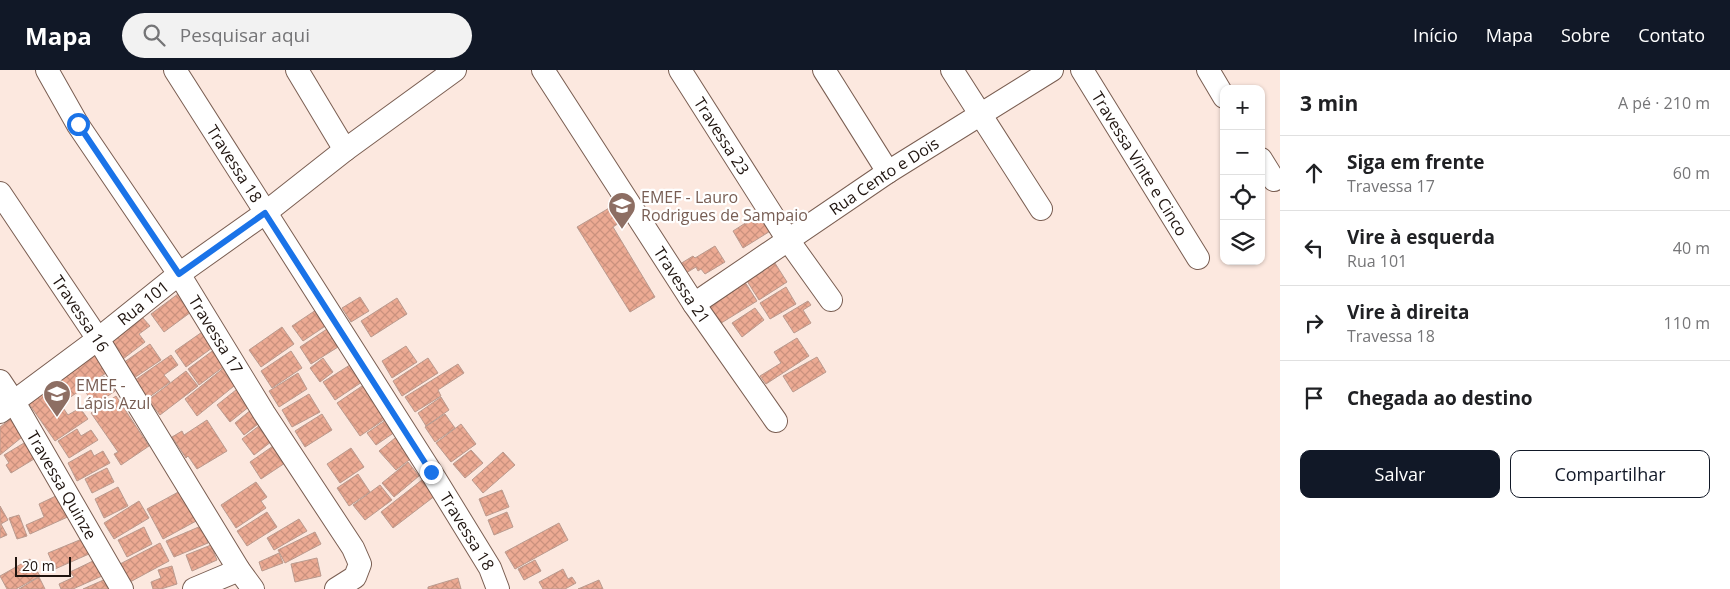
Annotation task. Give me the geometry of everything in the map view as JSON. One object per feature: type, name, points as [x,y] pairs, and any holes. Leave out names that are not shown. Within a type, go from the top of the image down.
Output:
[{"type":"street","name":"Travessa 17","points":[[47,70],[78,124],[179,274],[264,413],[354,548],[360,564],[355,577],[336,589]]},
{"type":"street","name":"Travessa 18","points":[[175,70],[431,472],[490,568],[498,589]]},
{"type":"street","points":[[297,70],[345,150]]},
{"type":"street","name":"Rua 101","points":[[7,407],[98,339],[179,274],[265,213],[345,150],[427,78],[455,70]]},
{"type":"street","name":"Travessa 21","points":[[542,70],[694,304],[776,421]]},
{"type":"street","name":"Travessa 23","points":[[680,70],[788,240],[831,300]]},
{"type":"street","points":[[824,70],[888,172]]},
{"type":"street","points":[[952,70],[982,114],[1041,209]]},
{"type":"street","name":"Rua Cento e Dois","points":[[694,304],[888,172],[1052,70]]},
{"type":"street","name":"Travessa Vinte e Cinco","points":[[1082,70],[1198,258]]},
{"type":"street","points":[[1208,70],[1220,90]]},
{"type":"street","points":[[1265,165],[1274,180]]},
{"type":"street","name":"Travessa 16","points":[[0,193],[98,339],[239,570],[253,589]]},
{"type":"street","name":"Travessa Quinze","points":[[0,382],[7,407],[122,589]]},
{"type":"street","points":[[194,589],[239,570]]},
{"type":"building","points":[[616,204],[625,219],[613,227],[655,297],[630,312],[577,227]]},
{"type":"building","points":[[761,213],[772,230],[743,248],[733,231]]},
{"type":"building","points":[[715,246],[725,262],[705,274],[701,269],[698,271],[696,267],[686,273],[680,264],[693,256],[695,258]]},
{"type":"building","points":[[773,260],[787,282],[759,300],[747,281],[764,271],[762,267]]},
{"type":"building","points":[[743,279],[757,301],[718,325],[704,303],[720,300],[735,290],[732,285]]},
{"type":"building","points":[[786,287],[796,304],[770,319],[760,303]]},
{"type":"building","points":[[178,294],[191,312],[164,332],[151,314]]},
{"type":"building","points":[[360,297],[369,311],[351,322],[342,308]]},
{"type":"building","points":[[397,298],[407,314],[371,337],[361,321]]},
{"type":"building","points":[[808,301],[811,305],[803,310],[811,323],[794,333],[783,316]]},
{"type":"building","points":[[319,308],[330,323],[303,341],[292,326]]},
{"type":"building","points":[[755,308],[764,320],[742,337],[732,323]]},
{"type":"building","points":[[142,317],[150,326],[139,334],[145,342],[123,359],[110,342]]},
{"type":"building","points":[[282,327],[294,344],[261,367],[249,350]]},
{"type":"building","points":[[327,329],[338,347],[311,364],[300,347]]},
{"type":"building","points":[[205,330],[216,345],[186,367],[175,351]]},
{"type":"building","points":[[797,338],[809,356],[766,384],[760,376],[781,363],[774,352]]},
{"type":"building","points":[[150,344],[161,360],[134,378],[123,363]]},
{"type":"building","points":[[406,346],[417,362],[392,378],[382,361]]},
{"type":"building","points":[[215,349],[227,364],[199,385],[188,369]]},
{"type":"building","points":[[291,351],[302,368],[272,388],[261,371]]},
{"type":"building","points":[[97,353],[109,371],[66,400],[54,383]]},
{"type":"building","points":[[171,355],[178,365],[164,375],[170,382],[148,398],[135,380]]},
{"type":"building","points":[[817,357],[826,372],[793,392],[783,376]]},
{"type":"building","points":[[323,358],[333,372],[320,382],[310,368]]},
{"type":"building","points":[[428,358],[438,373],[402,396],[393,381]]},
{"type":"building","points":[[353,363],[365,380],[335,400],[323,382]]},
{"type":"building","points":[[458,364],[464,373],[438,390],[441,396],[415,412],[405,397]]},
{"type":"building","points":[[226,366],[239,382],[197,416],[185,399]]},
{"type":"building","points":[[186,371],[198,386],[160,415],[148,400]]},
{"type":"building","points":[[298,373],[307,389],[279,407],[269,391]]},
{"type":"building","points":[[104,376],[115,391],[95,405],[84,390]]},
{"type":"building","points":[[52,384],[55,389],[52,392],[68,415],[80,408],[88,419],[55,441],[27,401]]},
{"type":"building","points":[[365,384],[388,417],[360,436],[337,403]]},
{"type":"building","points":[[241,386],[255,402],[230,422],[217,405]]},
{"type":"building","points":[[309,394],[320,412],[292,427],[282,410]]},
{"type":"building","points":[[116,396],[149,446],[121,465],[114,454],[118,452],[91,413]]},
{"type":"building","points":[[441,397],[449,410],[426,426],[418,413]]},
{"type":"building","points":[[252,409],[262,421],[244,435],[235,423]]},
{"type":"building","points":[[322,414],[332,430],[305,447],[295,431]]},
{"type":"building","points":[[445,414],[455,428],[435,442],[425,427]]},
{"type":"building","points":[[14,416],[27,433],[0,455],[0,427]]},
{"type":"building","points":[[207,420],[227,451],[197,469],[188,456],[186,458],[172,437],[182,431],[184,435]]},
{"type":"building","points":[[386,420],[395,432],[376,445],[367,433]]},
{"type":"building","points":[[264,422],[276,438],[254,455],[242,439]]},
{"type":"building","points":[[461,424],[476,444],[451,462],[436,443]]},
{"type":"building","points":[[77,429],[81,436],[91,430],[98,440],[69,458],[58,441]]},
{"type":"building","points":[[400,434],[417,454],[396,470],[379,451]]},
{"type":"building","points":[[29,440],[39,456],[11,473],[6,465],[9,463],[4,455]]},
{"type":"building","points":[[276,444],[288,461],[261,479],[250,462]]},
{"type":"building","points":[[351,448],[364,467],[340,483],[327,464]]},
{"type":"building","points":[[91,450],[94,456],[103,451],[110,463],[77,481],[68,463]]},
{"type":"building","points":[[471,450],[483,463],[465,478],[453,464]]},
{"type":"building","points":[[503,452],[515,465],[483,493],[472,480]]},
{"type":"building","points":[[408,462],[419,476],[394,497],[382,483]]},
{"type":"building","points":[[107,468],[114,482],[92,493],[85,479]]},
{"type":"building","points":[[358,474],[370,492],[349,506],[337,488]]},
{"type":"building","points":[[427,476],[440,492],[393,528],[381,512]]},
{"type":"building","points":[[256,482],[267,497],[261,501],[266,508],[236,528],[221,505]]},
{"type":"building","points":[[380,485],[392,500],[365,520],[353,505]]},
{"type":"building","points":[[118,487],[128,506],[104,518],[95,499]]},
{"type":"building","points":[[182,490],[198,520],[163,539],[147,509]]},
{"type":"building","points":[[502,490],[509,507],[486,516],[479,499]]},
{"type":"building","points":[[62,493],[72,515],[30,534],[26,525],[44,517],[39,504]]},
{"type":"building","points":[[139,501],[149,518],[114,539],[104,523]]},
{"type":"building","points":[[0,506],[8,520],[1,524],[7,535],[0,538]]},
{"type":"building","points":[[267,512],[277,527],[247,546],[237,531]]},
{"type":"building","points":[[507,512],[513,527],[494,535],[488,520]]},
{"type":"building","points":[[19,515],[27,536],[17,539],[9,518]]},
{"type":"building","points":[[299,519],[307,531],[274,550],[267,538]]},
{"type":"building","points":[[559,523],[568,540],[515,569],[505,552]]},
{"type":"building","points":[[201,526],[208,543],[174,557],[166,541]]},
{"type":"building","points":[[144,527],[152,544],[127,557],[118,540]]},
{"type":"building","points":[[315,532],[321,544],[285,563],[278,550]]},
{"type":"building","points":[[82,539],[89,554],[55,569],[48,553]]},
{"type":"building","points":[[160,543],[169,561],[130,582],[120,564]]},
{"type":"building","points":[[211,545],[217,560],[192,571],[186,555]]},
{"type":"building","points":[[279,553],[283,563],[262,571],[259,562]]},
{"type":"building","points":[[317,558],[321,576],[295,582],[291,564]]},
{"type":"building","points":[[30,559],[40,576],[16,589],[7,589],[0,576]]},
{"type":"building","points":[[95,560],[102,576],[73,589],[61,589],[59,584],[74,577],[70,572]]},
{"type":"building","points":[[535,560],[541,571],[524,580],[518,569]]},
{"type":"building","points":[[172,566],[177,584],[161,589],[153,589],[151,582],[161,578],[158,570]]},
{"type":"building","points":[[563,569],[568,579],[572,577],[576,583],[565,589],[543,589],[539,582]]},
{"type":"building","points":[[39,577],[45,589],[19,589]]},
{"type":"building","points":[[108,578],[113,589],[83,589]]},
{"type":"building","points":[[458,578],[461,589],[428,589],[428,587]]},
{"type":"building","points":[[599,580],[603,589],[578,589]]},
{"type":"place","name":"EMEF - Lauro Rodrigues de Sampaio","points":[[622,230]]},
{"type":"place","name":"EMEF - Lápis Azul","points":[[57,418]]},
{"type":"route","points":[[78,124],[179,274],[265,213],[431,472]]}]
